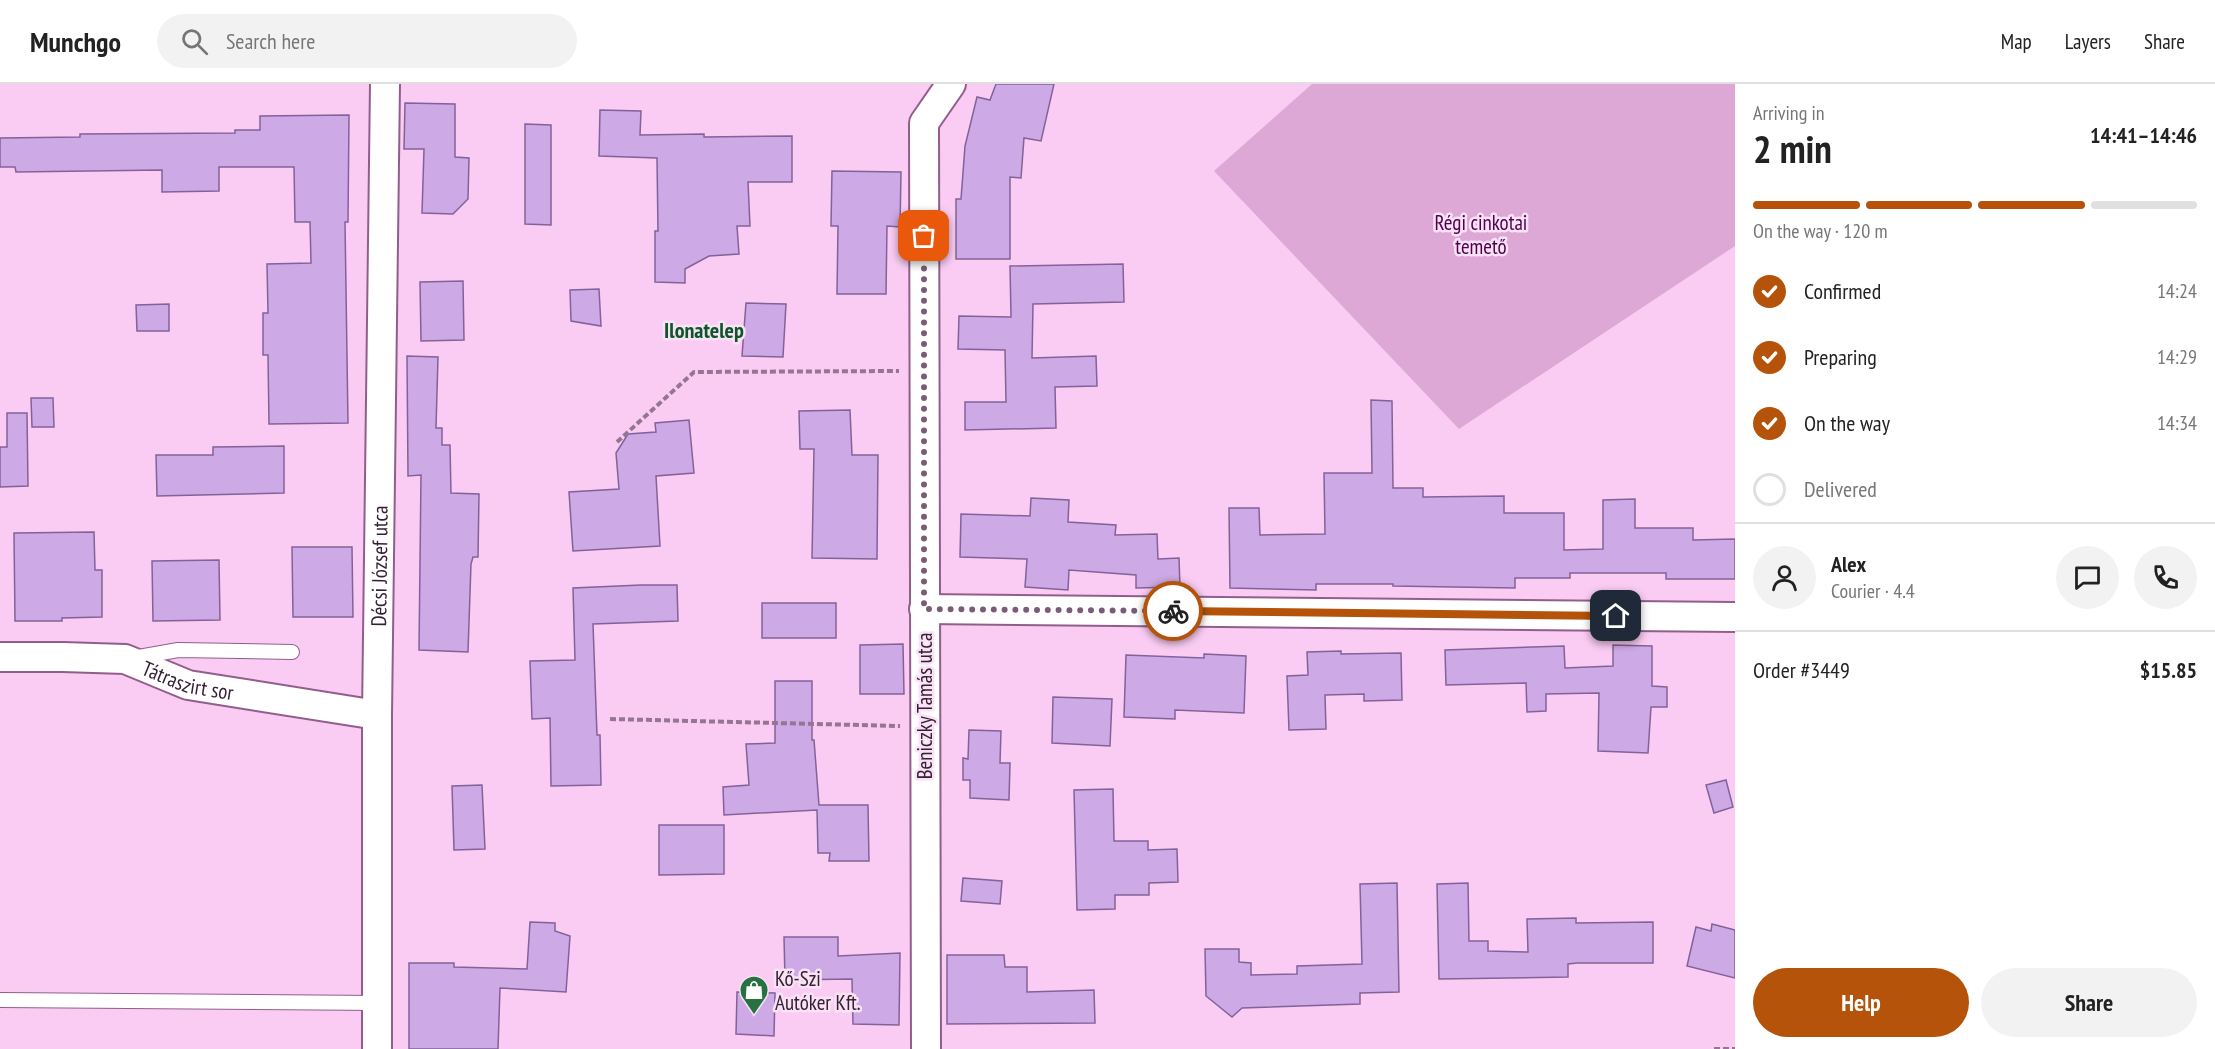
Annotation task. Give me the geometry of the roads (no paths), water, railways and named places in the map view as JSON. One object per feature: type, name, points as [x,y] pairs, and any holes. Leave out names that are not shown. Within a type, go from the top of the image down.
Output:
[{"type":"street","name":"Décsi József utca","points":[[377,1049],[377,715],[385,84]]},
{"type":"street","name":"Beniczky Tamás utca","points":[[926,1049],[924,123],[951,84]]},
{"type":"street","points":[[924,609],[1735,617]]},
{"type":"street","name":"Tátraszirt sor","points":[[0,657],[125,659],[188,685],[377,715]]},
{"type":"lane","points":[[125,659],[178,650],[292,652]]},
{"type":"lane","points":[[0,1000],[377,1003]]},
{"type":"place","name":"Kő-Szi Autóker Kft.","points":[[754,1016]]},
{"type":"district","name":"Ilonatelep","points":[[704,330]]},
{"type":"park label","name":"Régi cinkotai temető","points":[[1481,234]]}]
